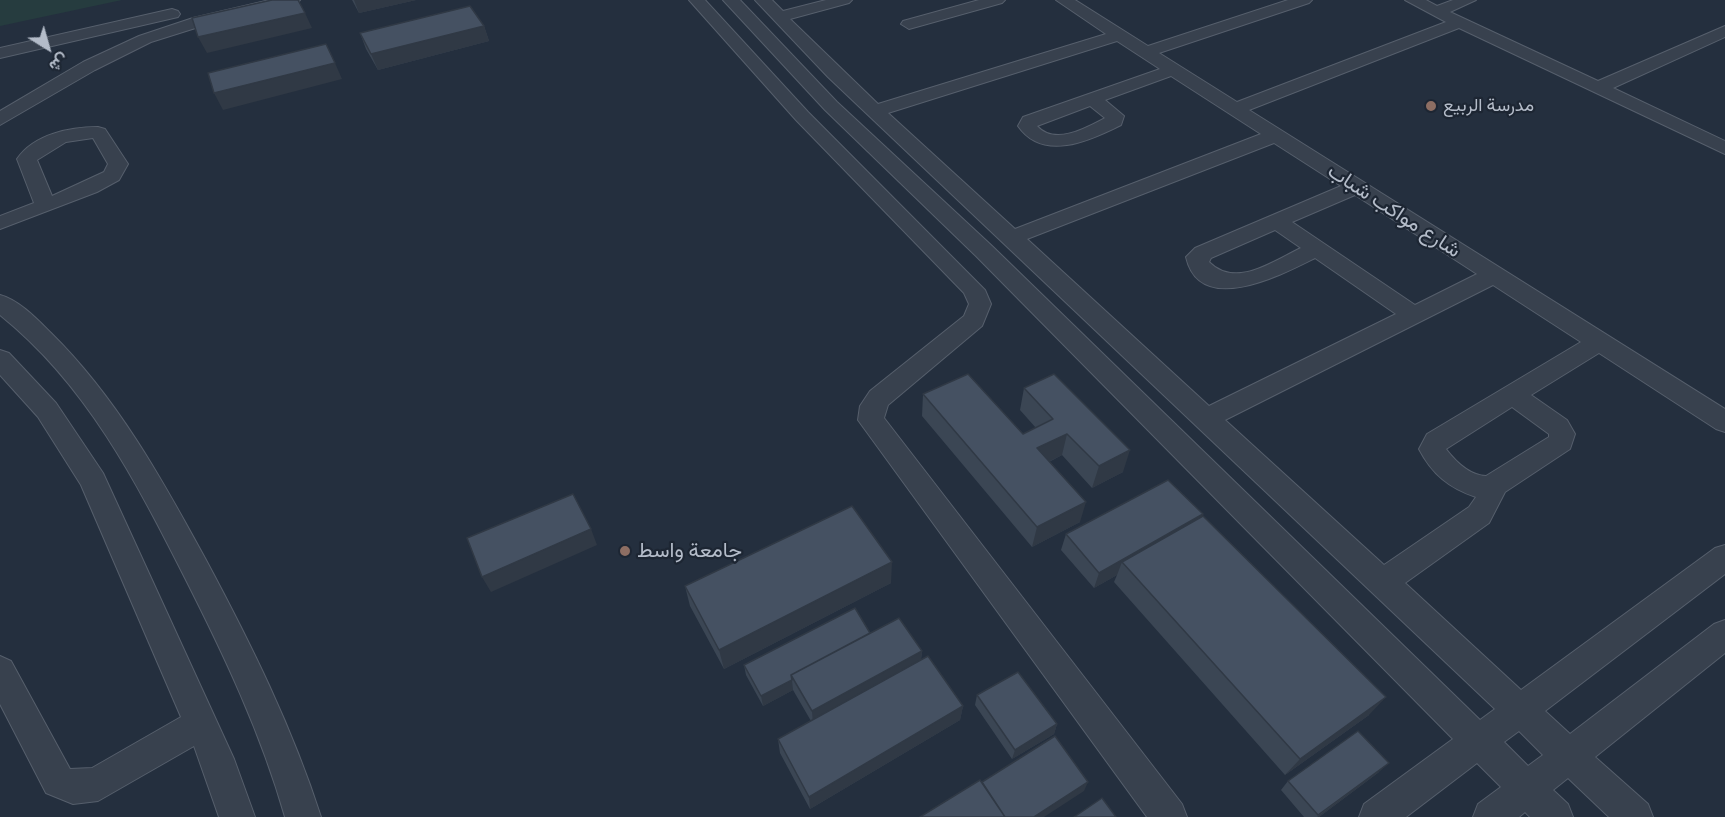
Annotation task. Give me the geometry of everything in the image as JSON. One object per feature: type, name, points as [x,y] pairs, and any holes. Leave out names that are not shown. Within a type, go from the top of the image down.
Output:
[{"type":"street","points":[[0,52],[45,36],[178,0]]},
{"type":"street","points":[[0,39],[45,36],[235,0]]},
{"type":"street","points":[[0,119],[110,54],[137,42],[178,26],[292,0]]},
{"type":"street","points":[[697,0],[809,124],[974,290],[980,304],[974,320],[879,398],[873,406],[871,420],[1169,817]]},
{"type":"street","points":[[731,0],[831,106],[984,251],[1555,817]]},
{"type":"street","points":[[771,8],[844,0]]},
{"type":"street","points":[[909,24],[997,0]]},
{"type":"street","points":[[1146,52],[1304,0]]},
{"type":"street","points":[[1413,0],[1725,148]]},
{"type":"street","points":[[1437,11],[1468,0]]},
{"type":"street","name":"شارع مواكب شباب","points":[[1071,1],[1173,70],[1725,422]]},
{"type":"street","points":[[771,8],[1011,238],[1635,817]]},
{"type":"street","points":[[1235,109],[1460,22]]},
{"type":"street","points":[[1598,88],[1725,31]]},
{"type":"street","points":[[876,111],[1119,35]]},
{"type":"street","points":[[1092,99],[1173,70]]},
{"type":"street","points":[[1011,238],[1276,135]]},
{"type":"street","points":[[1316,249],[1237,283],[1218,280],[1199,265],[1197,257],[1356,187]]},
{"type":"street","points":[[0,223],[45,205]]},
{"type":"street","points":[[1276,221],[1413,315]]},
{"type":"street","points":[[1205,418],[1494,275]]},
{"type":"street","points":[[0,303],[40,335],[93,394],[166,512],[234,643],[276,732],[303,817]]},
{"type":"street","points":[[1513,395],[1558,427],[1562,439],[1558,445],[1492,486],[1479,488],[1463,479],[1439,460],[1432,449],[1436,441],[1599,342]]},
{"type":"street","points":[[0,359],[46,410],[93,481],[222,771],[237,817]]},
{"type":"street","points":[[1382,583],[1479,515],[1490,498],[1492,486]]},
{"type":"street","points":[[1377,817],[1725,558]]},
{"type":"street","points":[[1491,817],[1725,634]]},
{"type":"street","points":[[0,671],[58,781],[68,786],[85,788],[98,784],[201,724]]},
{"type":"green space","points":[[0,0],[122,0],[0,26]]},
{"type":"building","points":[[272,0],[298,0],[305,13],[198,37],[192,18]]},
{"type":"building","points":[[470,6],[484,26],[371,54],[360,33]]},
{"type":"building","points":[[326,44],[335,63],[214,93],[208,73]]},
{"type":"building","points":[[968,374],[1023,434],[1053,419],[1024,388],[1054,374],[1130,450],[1099,466],[1067,434],[1037,448],[1086,502],[1037,527],[923,394]]},
{"type":"building","points":[[1168,480],[1203,514],[1099,573],[1066,534]]},
{"type":"building","points":[[573,494],[591,529],[482,577],[467,538]]},
{"type":"building","points":[[852,506],[892,562],[719,650],[685,586]]},
{"type":"building","points":[[1203,516],[1386,697],[1300,759],[1122,562]]},
{"type":"building","points":[[855,608],[870,633],[791,675],[792,680],[761,696],[744,665]]},
{"type":"building","points":[[899,618],[922,651],[812,711],[791,675]]},
{"type":"building","points":[[928,656],[963,706],[809,797],[778,739]]},
{"type":"building","points":[[1018,672],[1057,724],[1015,750],[977,695]]},
{"type":"building","points":[[1358,731],[1389,763],[1318,815],[1288,781]]},
{"type":"building","points":[[1055,736],[1088,782],[1034,817],[1005,817],[982,782]]},
{"type":"building","points":[[980,780],[1005,817],[920,817]]},
{"type":"building","points":[[1102,798],[1116,817],[1074,817]]},
{"type":"place","name":"مدرسة الربيع","points":[[1431,106]]},
{"type":"place","name":"جامعة واسط","points":[[625,551]]}]
